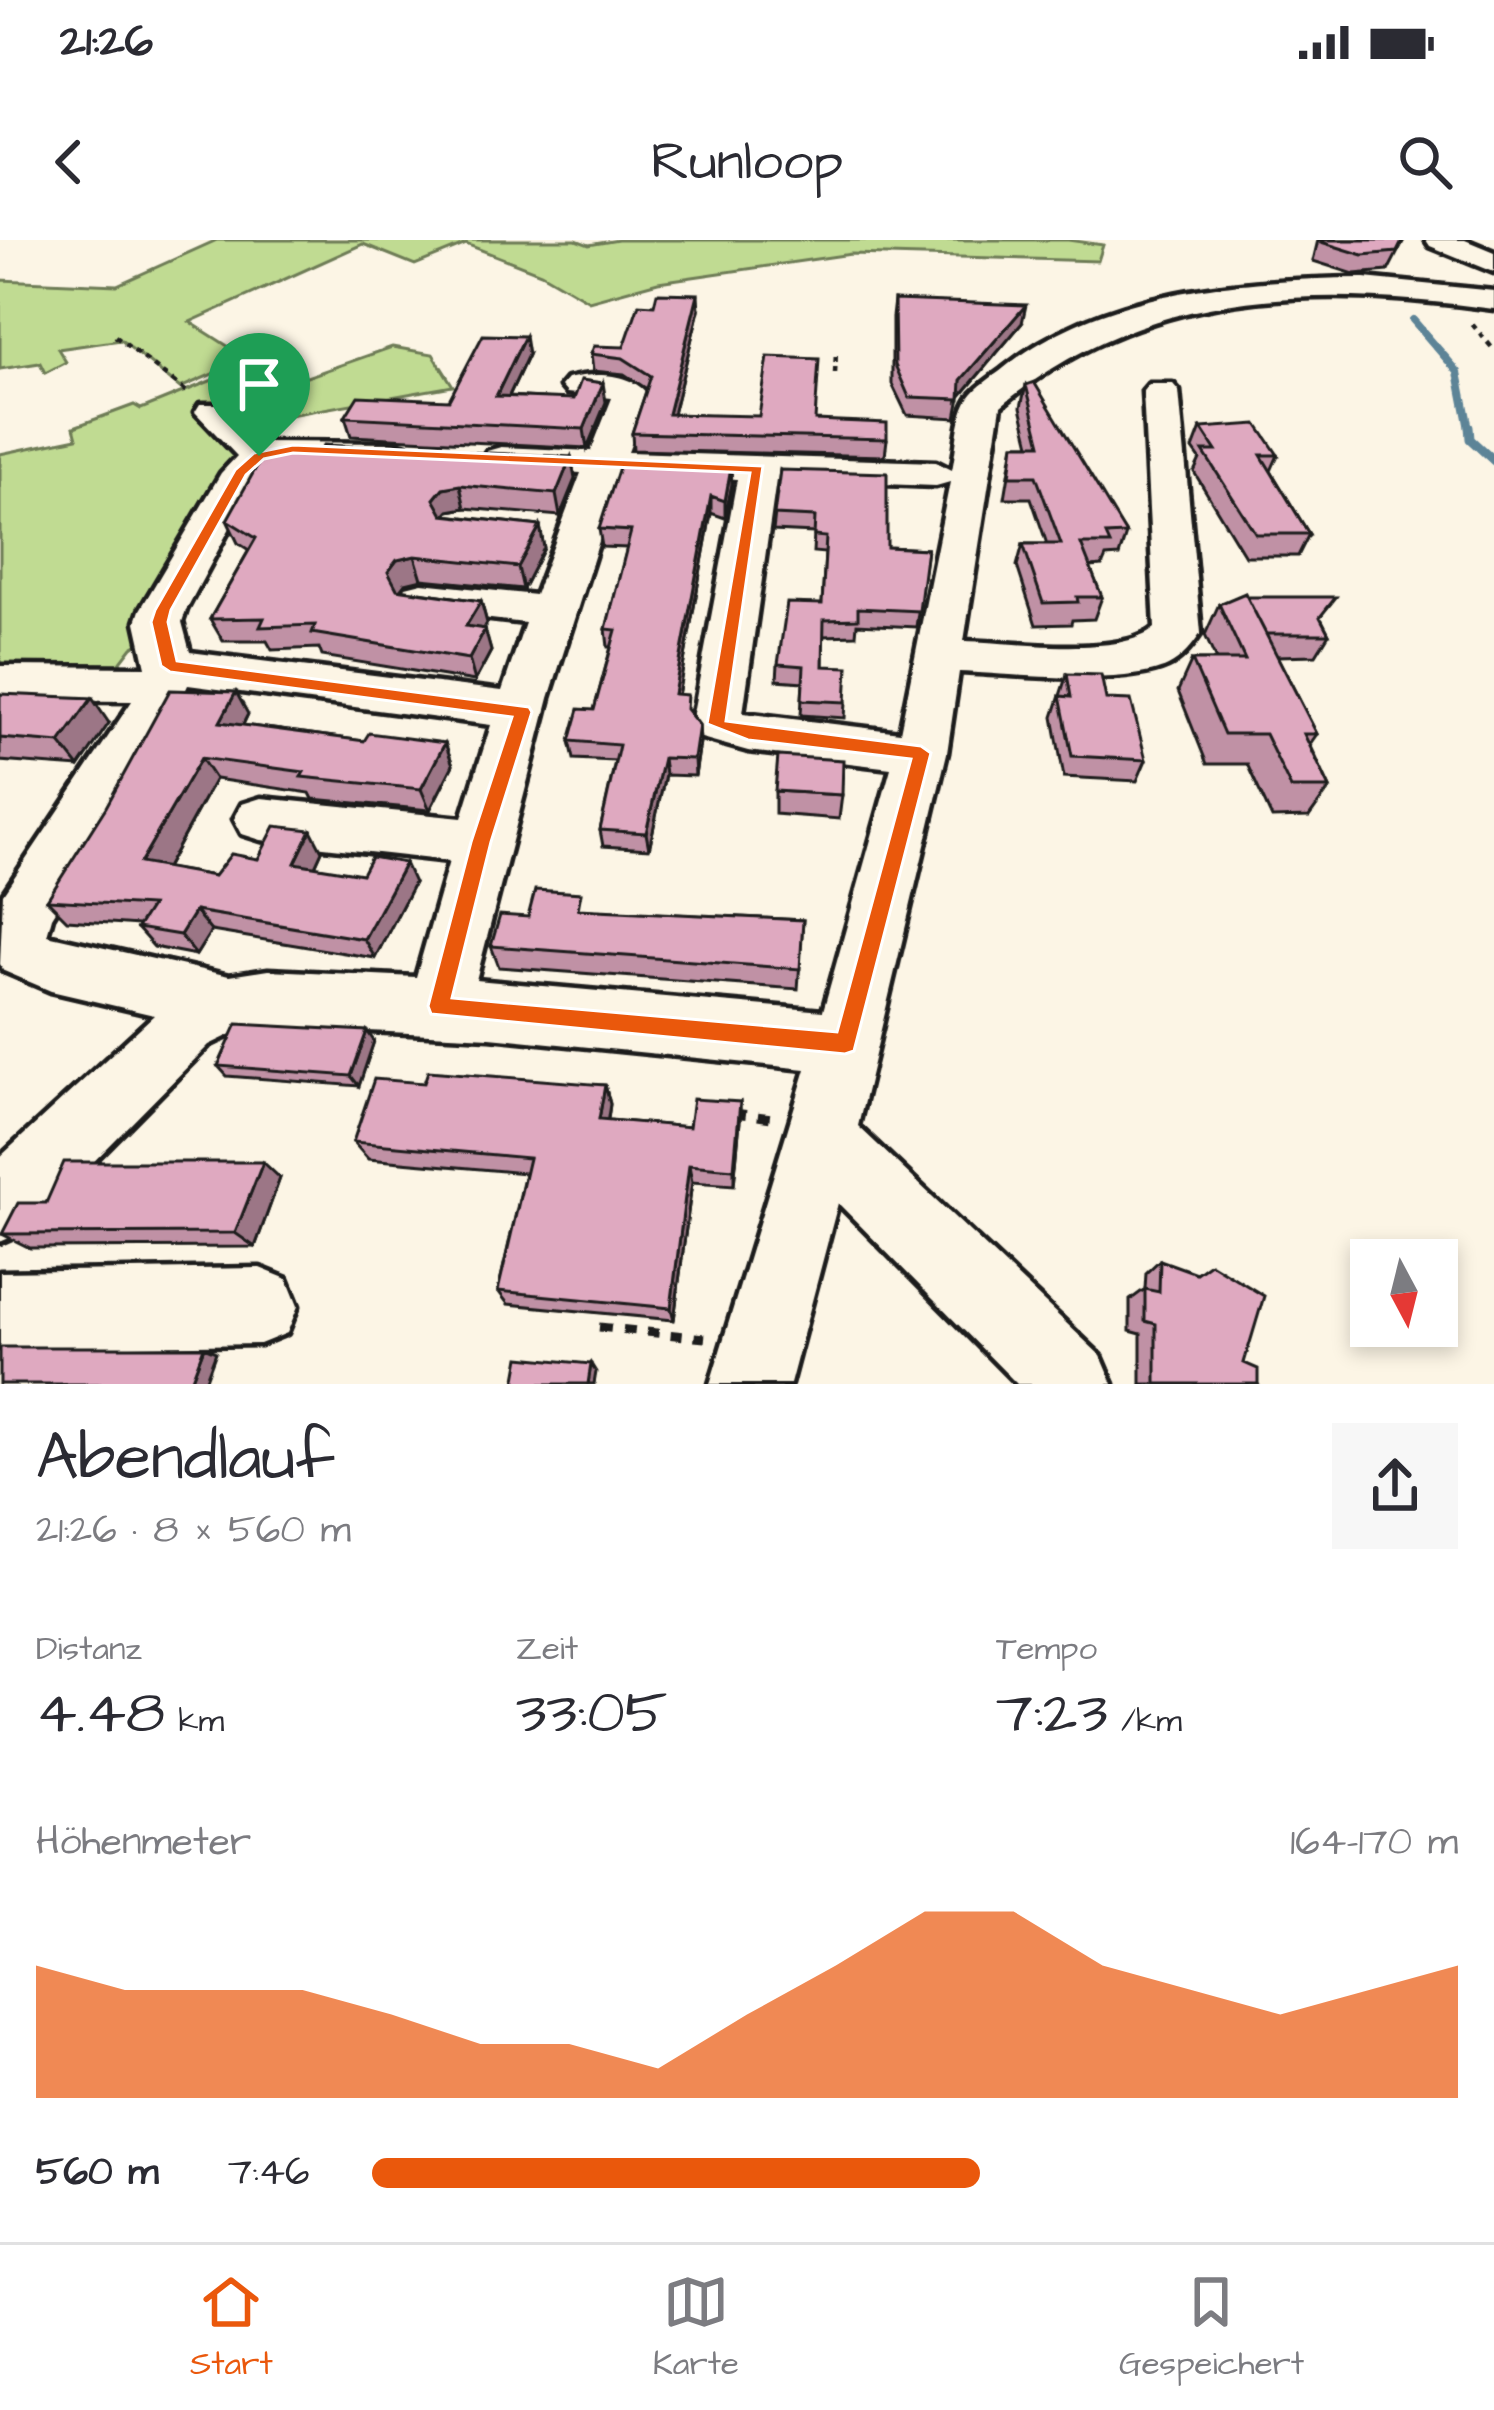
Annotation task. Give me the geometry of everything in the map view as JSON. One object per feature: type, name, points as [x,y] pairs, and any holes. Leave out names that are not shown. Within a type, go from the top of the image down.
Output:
[{"type":"street","points":[[1440,240],[1494,263]]},
{"type":"street","points":[[756,1364],[921,753],[984,402],[1014,371],[1046,349],[1161,304],[1247,291],[1424,290],[1494,300]]},
{"type":"street","points":[[439,1006],[481,842],[553,612],[555,533],[602,465],[630,391],[579,386]]},
{"type":"street","points":[[942,656],[1110,660],[1154,654],[1178,633],[1161,391]]},
{"type":"street","points":[[213,412],[259,456]]},
{"type":"street","points":[[230,1004],[51,964],[25,952],[12,910],[148,718],[167,675],[159,622],[163,610],[240,472],[259,456],[293,449],[602,465],[936,474]]},
{"type":"street","points":[[758,469],[716,724],[748,734],[921,753]]},
{"type":"street","points":[[422,597],[553,612]]},
{"type":"street","points":[[0,683],[167,675],[523,712]]},
{"type":"street","points":[[260,819],[481,842]]},
{"type":"street","points":[[0,1206],[187,1025],[230,1004],[268,998],[439,1006],[845,1043]]},
{"type":"street","points":[[820,1140],[1073,1384]]},
{"type":"street","points":[[0,1310],[260,1306]]},
{"type":"path","points":[[115,336],[213,412]]},
{"type":"path","points":[[835,374],[836,352]]},
{"type":"path","points":[[714,1110],[782,1120],[820,1140]]},
{"type":"path","points":[[598,1327],[756,1364]]},
{"type":"green space","points":[[217,240],[576,240],[589,245],[618,240],[1068,240],[1103,245],[1098,261],[851,254],[658,282],[589,301],[541,273],[466,244],[415,265],[363,244],[190,322],[248,359],[180,388],[121,340],[58,349],[66,362],[45,373],[40,363],[0,369],[0,280],[117,285]]},
{"type":"green space","points":[[392,347],[433,354],[453,386],[262,420],[236,403],[207,414],[243,457],[147,638],[132,647],[119,664],[0,665],[0,454],[77,438],[74,427],[134,405],[141,409],[215,379],[244,399]]},
{"type":"building","points":[[1322,240],[1403,240],[1397,252],[1363,255]]},
{"type":"building","points":[[657,293],[698,294],[668,414],[759,416],[768,357],[819,359],[815,420],[887,423],[887,439],[632,433],[651,376],[623,358],[591,354],[594,346],[624,347],[639,304],[654,305]]},
{"type":"building","points":[[894,300],[1026,305],[961,380],[960,399],[909,397],[895,365]]},
{"type":"building","points":[[483,335],[525,336],[496,396],[574,399],[581,380],[603,383],[584,429],[345,417],[358,396],[449,400]]},
{"type":"building","points":[[1034,382],[1126,534],[1106,535],[1110,544],[1081,544],[1102,597],[1043,603],[1023,544],[1061,544],[1036,476],[1010,476],[1014,444],[1041,444],[1026,385]]},
{"type":"building","points":[[1257,424],[1278,455],[1261,455],[1309,534],[1256,534],[1203,451],[1216,451],[1201,428]]},
{"type":"building","points":[[324,445],[571,457],[556,494],[460,485],[443,488],[434,499],[443,515],[540,526],[518,567],[415,556],[397,560],[388,572],[397,589],[481,601],[466,626],[485,629],[469,659],[312,633],[315,625],[260,627],[264,618],[210,619],[256,538],[227,520],[262,457],[320,452]]},
{"type":"building","points":[[620,464],[731,467],[725,501],[711,496],[674,694],[687,695],[686,709],[699,725],[694,759],[663,758],[646,833],[600,830],[619,745],[570,741],[579,709],[594,710],[616,630],[606,629],[631,531],[599,529]]},
{"type":"building","points":[[780,470],[887,473],[887,547],[927,549],[919,611],[858,608],[858,619],[824,620],[823,666],[848,667],[846,702],[802,700],[804,666],[778,664],[787,603],[822,604],[826,537],[814,536],[815,517],[774,515]]},
{"type":"building","points":[[1245,593],[1317,734],[1304,734],[1330,788],[1291,788],[1265,734],[1224,734],[1192,660],[1245,660],[1219,604]]},
{"type":"building","points":[[1247,597],[1336,597],[1320,617],[1329,634],[1266,634]]},
{"type":"building","points":[[1067,674],[1101,675],[1106,699],[1131,700],[1146,760],[1072,756],[1060,696],[1071,697]]},
{"type":"building","points":[[170,690],[236,692],[220,722],[364,741],[369,733],[445,743],[421,789],[301,777],[304,772],[201,758],[140,863],[214,876],[231,854],[258,859],[275,826],[311,830],[295,863],[362,874],[371,857],[405,863],[364,939],[195,911],[180,935],[137,928],[151,906],[47,900],[106,807]]},
{"type":"building","points":[[0,694],[92,698],[60,743],[0,738]]},
{"type":"building","points":[[778,756],[843,760],[842,795],[775,791]]},
{"type":"building","points":[[535,890],[581,893],[578,909],[803,920],[800,969],[491,946],[500,915],[528,917]]},
{"type":"building","points":[[237,1024],[367,1031],[351,1076],[218,1066]]},
{"type":"building","points":[[428,1071],[605,1085],[599,1119],[689,1127],[693,1099],[740,1102],[734,1169],[689,1165],[671,1308],[498,1291],[529,1158],[353,1142],[374,1079],[424,1083]]},
{"type":"building","points":[[64,1162],[263,1162],[235,1233],[2,1234],[18,1203],[46,1203]]},
{"type":"building","points":[[1160,1260],[1196,1273],[1210,1263],[1264,1296],[1244,1363],[1258,1369],[1258,1384],[1156,1384],[1156,1324],[1145,1321],[1145,1289],[1159,1292]]},
{"type":"building","points":[[0,1347],[204,1347],[190,1384],[0,1384]]},
{"type":"building","points":[[520,1357],[591,1364],[588,1384],[515,1384]]},
{"type":"waterway","points":[[1413,320],[1458,372],[1469,429]]},
{"type":"waterway","points":[[1469,426],[1470,439],[1494,461]]},
{"type":"route","points":[[293,449],[758,469],[716,724],[748,734],[921,753],[845,1043],[439,1006],[481,842],[523,712],[170,666],[159,622],[163,610],[240,472],[259,456],[293,449]]}]
